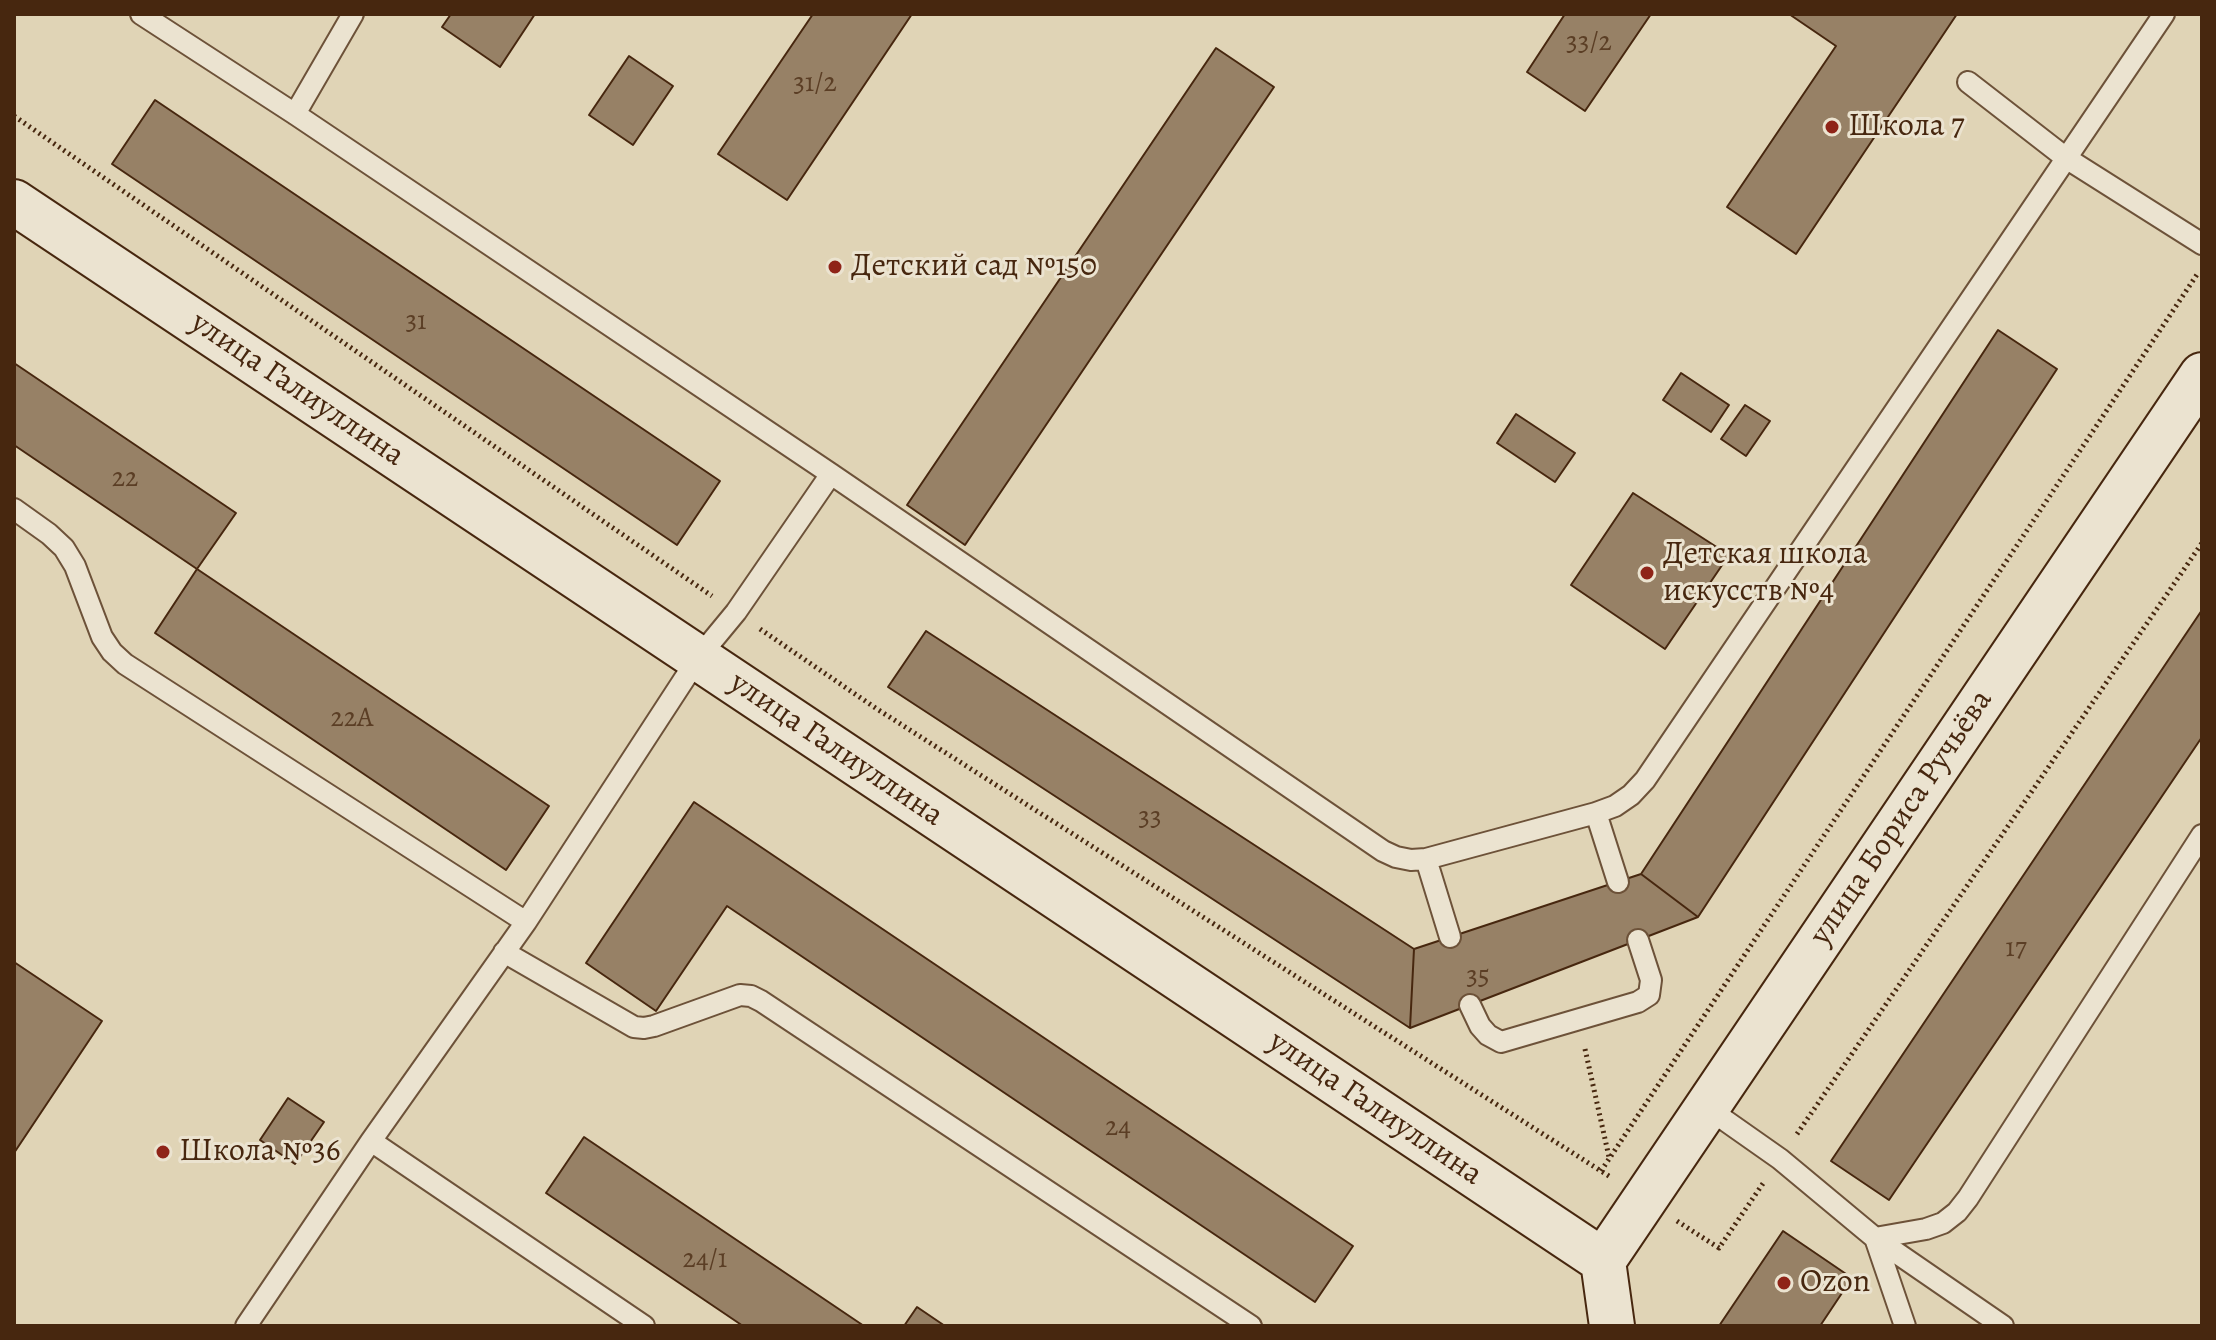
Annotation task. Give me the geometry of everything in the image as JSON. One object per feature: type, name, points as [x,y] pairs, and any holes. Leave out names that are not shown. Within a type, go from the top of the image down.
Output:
[{"type":"street","name":"улица Галиуллина","points":[[14,202],[1603,1261]]},
{"type":"street","name":"улица Бориса Ручьёва","points":[[1603,1261],[2202,375]]},
{"type":"street","points":[[1603,1261],[1612,1326]]},
{"type":"lane","points":[[141,14],[831,474],[1383,851],[1411,860],[1426,859],[1596,813],[1615,806],[1645,780],[2164,14]]},
{"type":"lane","points":[[295,114],[353,14]]},
{"type":"lane","points":[[1968,82],[2066,158],[2202,244]]},
{"type":"lane","points":[[246,1326],[371,1141],[526,922],[698,658],[736,612],[831,474]]},
{"type":"lane","points":[[14,509],[64,548],[75,566],[102,637],[125,664],[526,922]]},
{"type":"lane","points":[[1596,813],[1618,882]]},
{"type":"lane","points":[[1875,1238],[1926,1229],[1943,1223],[1957,1212],[2202,835]]},
{"type":"lane","points":[[1426,859],[1450,937]]},
{"type":"lane","points":[[1470,1005],[1480,1026],[1501,1042],[1638,1002],[1649,995],[1651,980],[1638,940]]},
{"type":"lane","points":[[504,952],[634,1027],[654,1026],[728,997],[751,996],[761,1001],[1251,1326]]},
{"type":"lane","points":[[1706,1107],[1780,1159],[1875,1238],[2003,1326]]},
{"type":"lane","points":[[371,1141],[644,1326]]},
{"type":"lane","points":[[1875,1238],[1905,1326]]},
{"type":"path","points":[[1601,1171],[2202,268]]},
{"type":"path","points":[[1578,1019],[1609,1158]]},
{"type":"building","points":[[451,14],[535,14],[500,67],[442,27]]},
{"type":"building","points":[[813,14],[912,14],[787,200],[718,154]]},
{"type":"building","points":[[1565,14],[1651,14],[1585,111],[1527,72]]},
{"type":"building","name":"Школа 7","points":[[1789,14],[1957,14],[1796,254],[1727,207],[1836,46]]},
{"type":"building","points":[[1216,48],[1274,87],[965,545],[907,505]]},
{"type":"building","points":[[629,56],[673,86],[633,145],[589,115]]},
{"type":"building","points":[[155,100],[720,481],[677,545],[112,164]]},
{"type":"building","points":[[1998,330],[2057,369],[1698,917],[1641,874]]},
{"type":"building","points":[[14,363],[236,513],[197,569],[14,445]]},
{"type":"building","points":[[1681,373],[1729,405],[1711,432],[1663,400]]},
{"type":"building","points":[[1745,405],[1770,421],[1746,456],[1721,439]]},
{"type":"building","points":[[1516,414],[1575,453],[1555,482],[1497,443]]},
{"type":"building","points":[[1633,493],[1729,555],[1665,649],[1571,585]]},
{"type":"building","points":[[197,569],[549,806],[506,870],[155,633]]},
{"type":"building","points":[[2202,610],[2202,737],[1889,1200],[1831,1161]]},
{"type":"building","points":[[926,631],[1414,949],[1410,1028],[888,687]]},
{"type":"building","points":[[694,802],[1353,1246],[1315,1302],[727,906],[656,1011],[586,963]]},
{"type":"building","points":[[1641,874],[1698,917],[1410,1028],[1414,949]]},
{"type":"building","points":[[14,962],[102,1021],[14,1153]]},
{"type":"building","points":[[288,1098],[324,1122],[295,1164],[260,1140]]},
{"type":"building","points":[[584,1137],[864,1326],[743,1326],[546,1193]]},
{"type":"building","points":[[1783,1231],[1852,1278],[1820,1326],[1719,1326]]},
{"type":"building","points":[[917,1307],[945,1326],[904,1326]]},
{"type":"place","name":"Школа 7","points":[[1832,127]]},
{"type":"place","name":"Детский сад №150","points":[[835,267]]},
{"type":"place","name":"Детская школа искусств №4","points":[[1647,573]]},
{"type":"place","name":"Школа №36","points":[[163,1152]]},
{"type":"place","name":"Ozon","points":[[1784,1283]]}]
